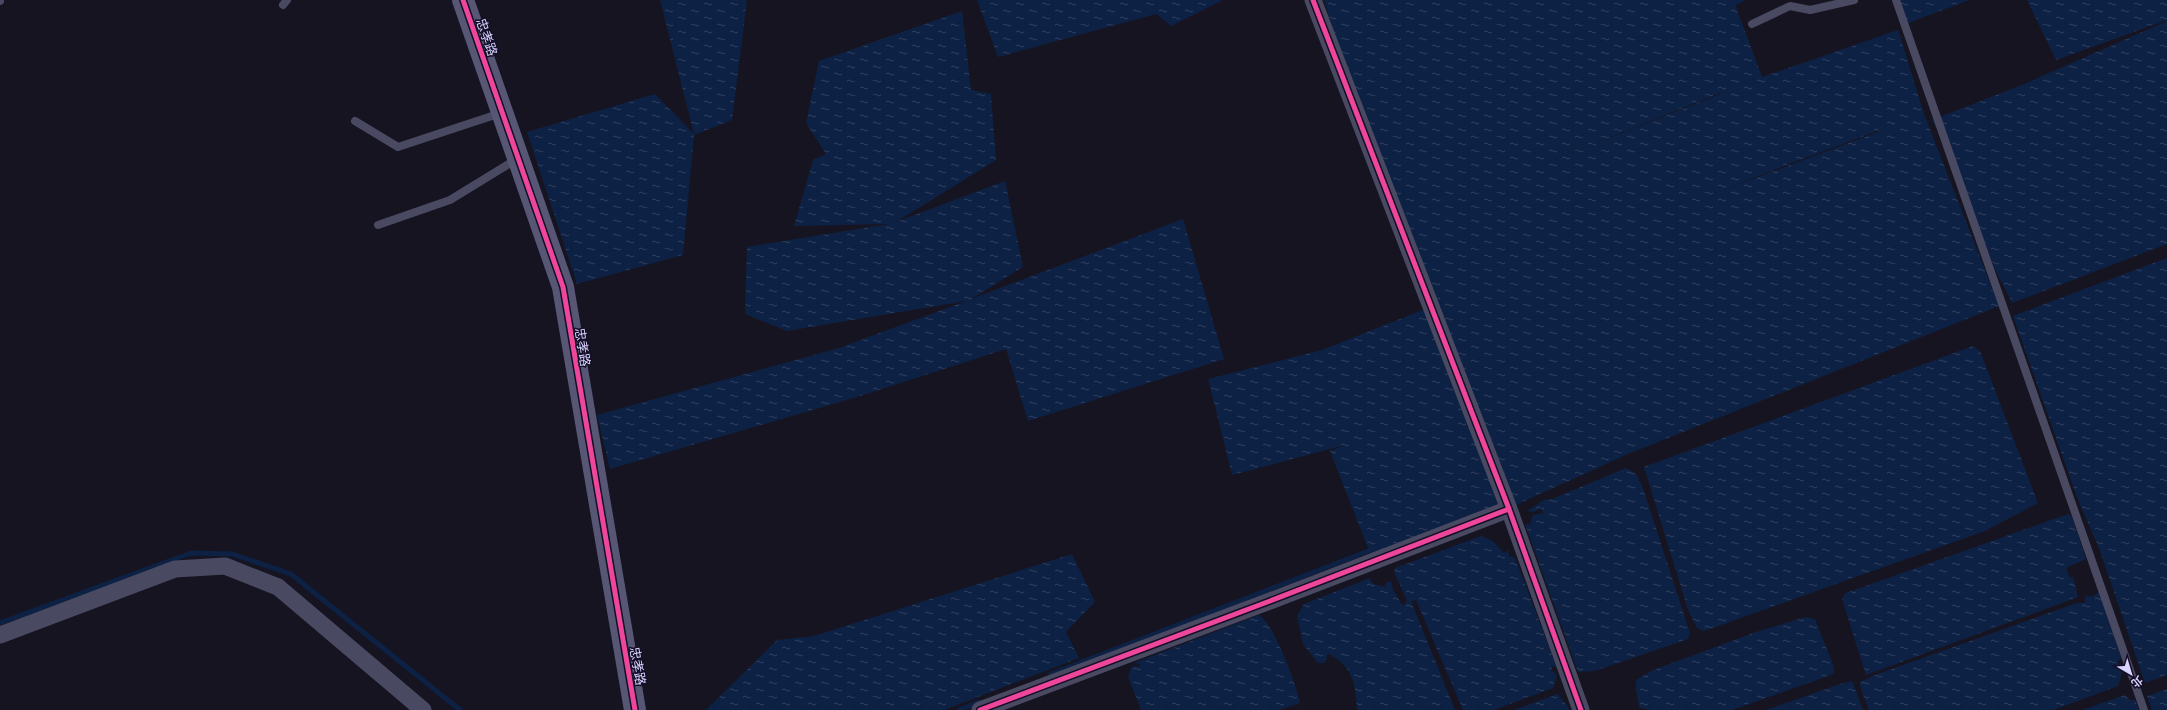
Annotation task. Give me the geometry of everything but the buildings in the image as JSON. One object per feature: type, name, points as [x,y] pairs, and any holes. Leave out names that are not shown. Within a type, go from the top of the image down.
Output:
[{"type":"street","name":"忠孝路","points":[[463,0],[563,287],[634,710]]},
{"type":"street","points":[[1313,0],[1509,508],[1582,710]]},
{"type":"street","points":[[980,710],[1270,601],[1509,508]]},
{"type":"street","points":[[0,635],[175,568],[225,566],[278,587],[423,710]]},
{"type":"lane","points":[[1752,24],[1790,6],[1810,10],[1854,0]]},
{"type":"lane","points":[[1896,0],[2144,710]]},
{"type":"lane","points":[[356,121],[398,148],[502,113]]},
{"type":"lane","points":[[378,225],[450,200],[518,159]]},
{"type":"water","points":[[660,0],[747,0],[732,120],[694,135],[683,255],[577,284],[527,132],[655,94],[694,134]]},
{"type":"water","points":[[977,0],[1223,0],[1171,26],[1156,14],[998,57]]},
{"type":"water","points":[[1324,0],[1738,0],[1734,2],[1762,77],[1898,30],[1924,114],[1999,306],[1628,454],[1505,510],[1374,563],[1330,451],[1345,445],[1232,475],[1208,379],[1322,350],[1430,307],[1367,137]],"holes":[[[1720,93],[1720,94],[1484,188]],[[1883,130],[1716,193],[1794,162]]]},
{"type":"water","points":[[1897,0],[1969,0],[1906,24]]},
{"type":"water","points":[[2027,0],[2167,0],[2167,20],[2056,60]]},
{"type":"water","points":[[962,11],[971,90],[991,94],[996,160],[896,222],[1005,181],[1023,267],[971,299],[1183,219],[1224,359],[1028,421],[1006,349],[857,397],[610,469],[597,415],[839,348],[966,301],[787,331],[745,314],[747,247],[889,224],[794,226],[813,160],[826,154],[806,123],[819,61]]},
{"type":"water","points":[[2167,21],[2167,244],[2012,303],[1995,269],[1956,168],[1932,120],[2022,85]]},
{"type":"water","points":[[2167,258],[2167,675],[2145,683],[2099,548],[2078,500],[2013,316]]},
{"type":"water","points":[[1973,346],[1980,351],[2038,503],[1985,531],[1704,631],[1697,628],[1688,610],[1644,467]]},
{"type":"water","points":[[1626,468],[1636,474],[1643,488],[1690,633],[1688,639],[1595,671],[1578,672],[1525,524],[1530,524],[1533,515],[1543,513],[1541,508],[1534,512],[1527,511],[1544,500],[1552,499]]},
{"type":"water","points":[[2068,514],[2072,517],[2086,559],[2066,568],[2070,578],[2073,577],[2078,597],[1866,675],[1842,599],[1846,593]]},
{"type":"water","points":[[1481,536],[1493,541],[1504,553],[1508,550],[1509,556],[1515,558],[1557,668],[1553,666],[1551,670],[1557,675],[1553,688],[1494,710],[1463,710],[1416,600],[1411,601],[1455,710],[1357,710],[1356,693],[1352,677],[1348,670],[1343,664],[1328,654],[1325,663],[1318,663],[1303,644],[1297,616],[1304,604],[1370,578],[1374,584],[1385,587],[1386,583],[1391,581],[1393,590],[1403,606],[1407,601],[1394,572],[1395,568]]},
{"type":"water","points":[[1072,554],[1095,602],[1066,632],[1079,658],[944,710],[706,710],[777,640],[814,636]]},
{"type":"water","points":[[2099,592],[2121,658],[2118,661],[2120,668],[2124,667],[2118,686],[2053,710],[1869,710],[1860,687],[1860,682],[1875,675],[2077,603],[2085,603],[2085,595],[2091,597]]},
{"type":"water","points":[[1259,615],[1265,620],[1271,629],[1284,655],[1300,703],[1279,710],[1141,710],[1128,677],[1132,666],[1140,667],[1139,664],[1134,663]]},
{"type":"water","points":[[1806,617],[1815,619],[1834,667],[1834,673],[1732,710],[1649,710],[1639,707],[1636,680],[1653,670],[1759,631]]},
{"type":"water","points":[[1852,681],[1863,710],[1766,710],[1840,684]]},
{"type":"water","points":[[2167,689],[2167,710],[2152,710],[2147,696]]},
{"type":"water","points":[[1558,694],[1570,710],[1514,710]]},
{"type":"water","points":[[2125,695],[2130,700],[2135,700],[2139,710],[2082,710]]},
{"type":"waterway","points":[[1729,5],[1741,0]]},
{"type":"waterway","points":[[1051,674],[1376,548]]},
{"type":"waterway","points":[[0,623],[191,553],[232,554],[291,574],[460,710]]},
{"type":"waterway","points":[[959,710],[979,702]]},
{"type":"cycle path","points":[[463,0],[563,287],[635,710]]},
{"type":"cycle path","points":[[1313,0],[1509,509]]},
{"type":"cycle path","points":[[980,710],[1509,509],[1581,710]]}]
